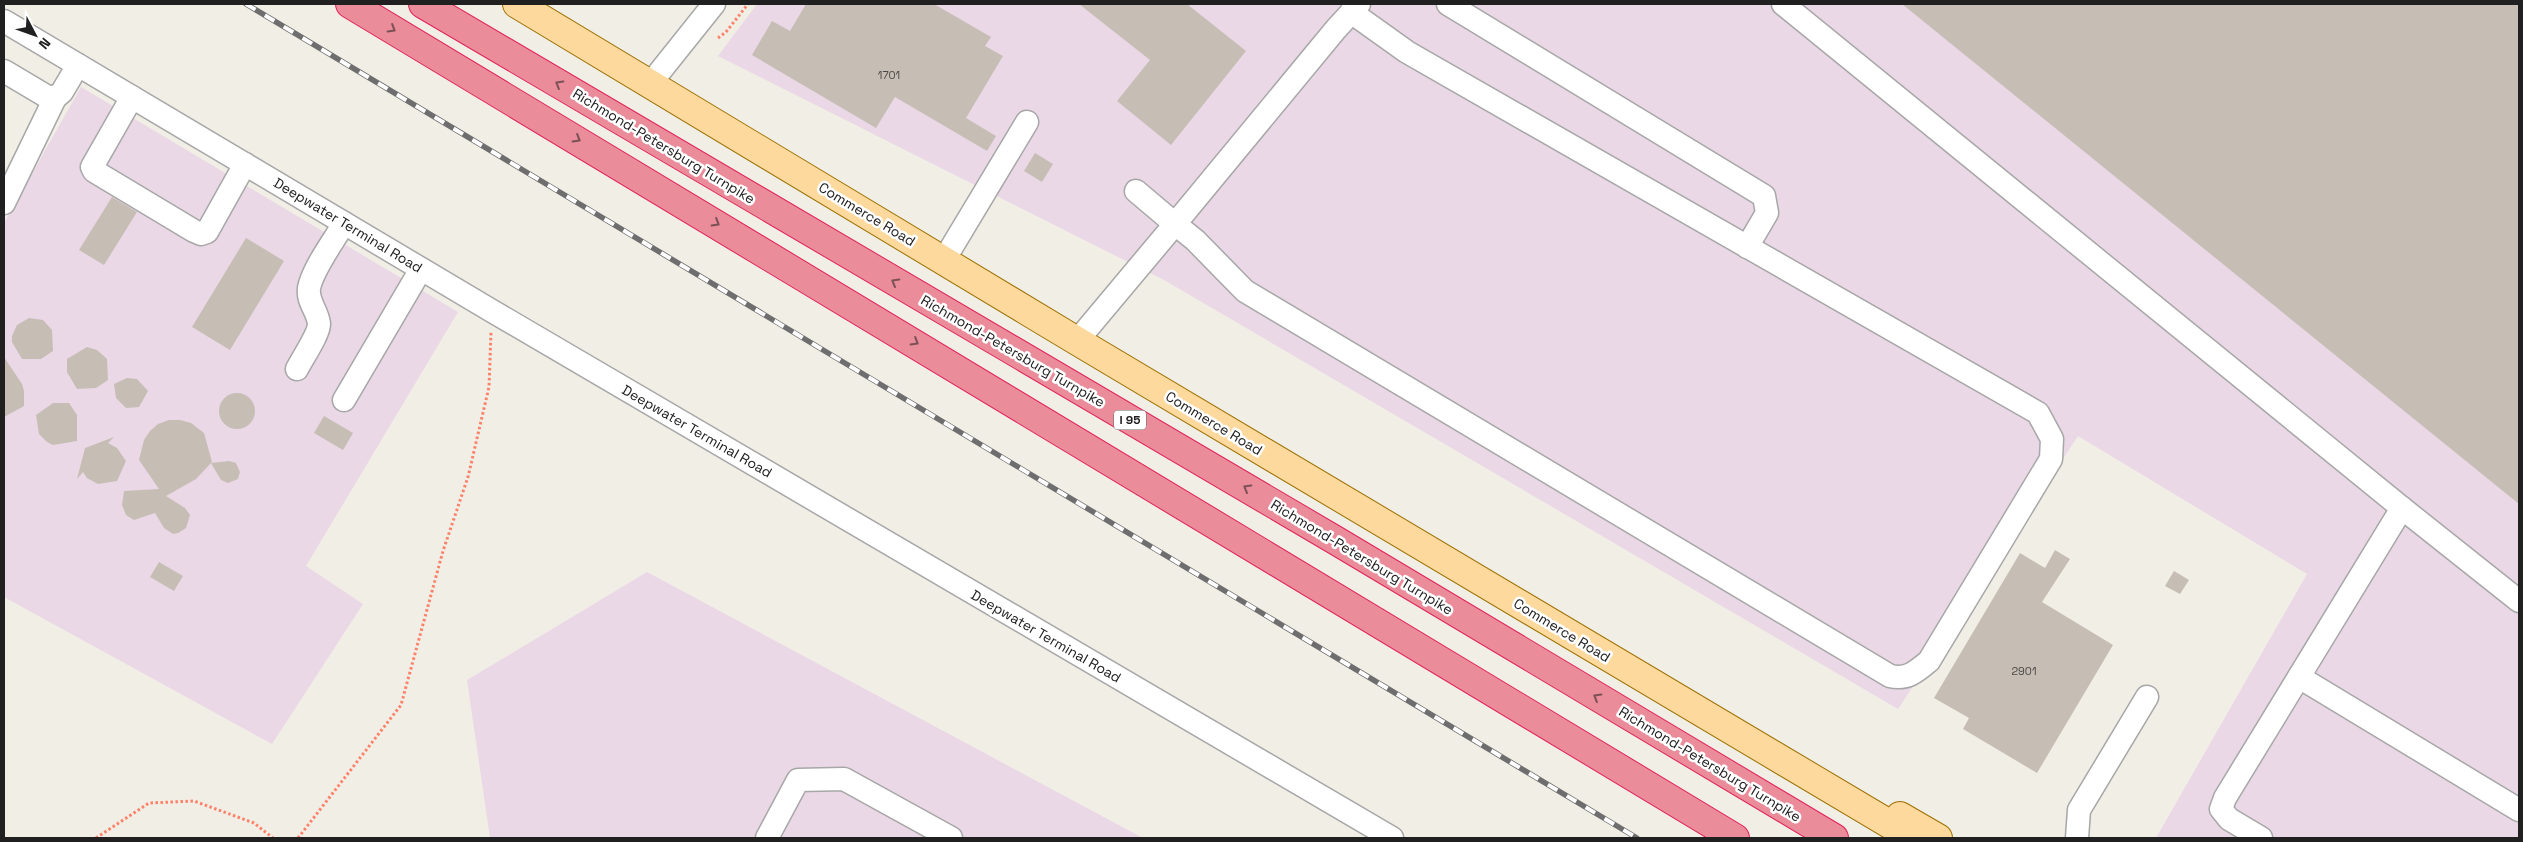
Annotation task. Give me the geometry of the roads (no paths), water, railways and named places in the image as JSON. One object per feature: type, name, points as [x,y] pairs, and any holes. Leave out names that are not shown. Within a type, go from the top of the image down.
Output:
[{"type":"highway","points":[[350,4],[1736,838]]},
{"type":"highway","name":"Richmond-Petersburg Turnpike","points":[[423,4],[1326,535],[1834,838]]},
{"type":"main road","name":"Commerce Road","points":[[517,4],[655,78],[1913,838]]},
{"type":"main road","name":"Commerce Road","points":[[546,4],[655,78]]},
{"type":"main road","name":"Commerce Road","points":[[1082,335],[1938,838]]},
{"type":"street","points":[[655,78],[714,4]]},
{"type":"street","points":[[1448,4],[1764,196],[1767,213],[1747,247]]},
{"type":"street","points":[[1783,4],[2519,601]]},
{"type":"street","points":[[1082,335],[1175,224],[1355,8],[1407,52],[2038,413],[2052,439],[2051,459],[1929,661],[1913,674],[1901,678],[1890,676],[1245,291],[1195,240],[1175,224],[1136,191]]},
{"type":"street","name":"Deepwater Terminal Road","points":[[4,21],[1377,835]]},
{"type":"street","points":[[4,204],[55,98],[62,92],[78,65]]},
{"type":"street","points":[[4,71],[46,96],[55,98]]},
{"type":"street","points":[[132,97],[92,168],[94,171],[194,231],[201,234],[207,232],[245,164]]},
{"type":"street","points":[[948,254],[1027,122]]},
{"type":"street","points":[[297,369],[319,329],[317,317],[310,299],[309,288],[313,277],[344,223]]},
{"type":"street","points":[[344,400],[421,269]]},
{"type":"street","points":[[2261,838],[2229,819],[2221,809],[2225,798],[2402,508]]},
{"type":"street","points":[[2298,677],[2519,810]]},
{"type":"street","points":[[2077,838],[2079,810],[2147,698]]},
{"type":"street","points":[[767,838],[798,780],[844,779],[951,838]]},
{"type":"railway","points":[[246,4],[1637,838]]}]
